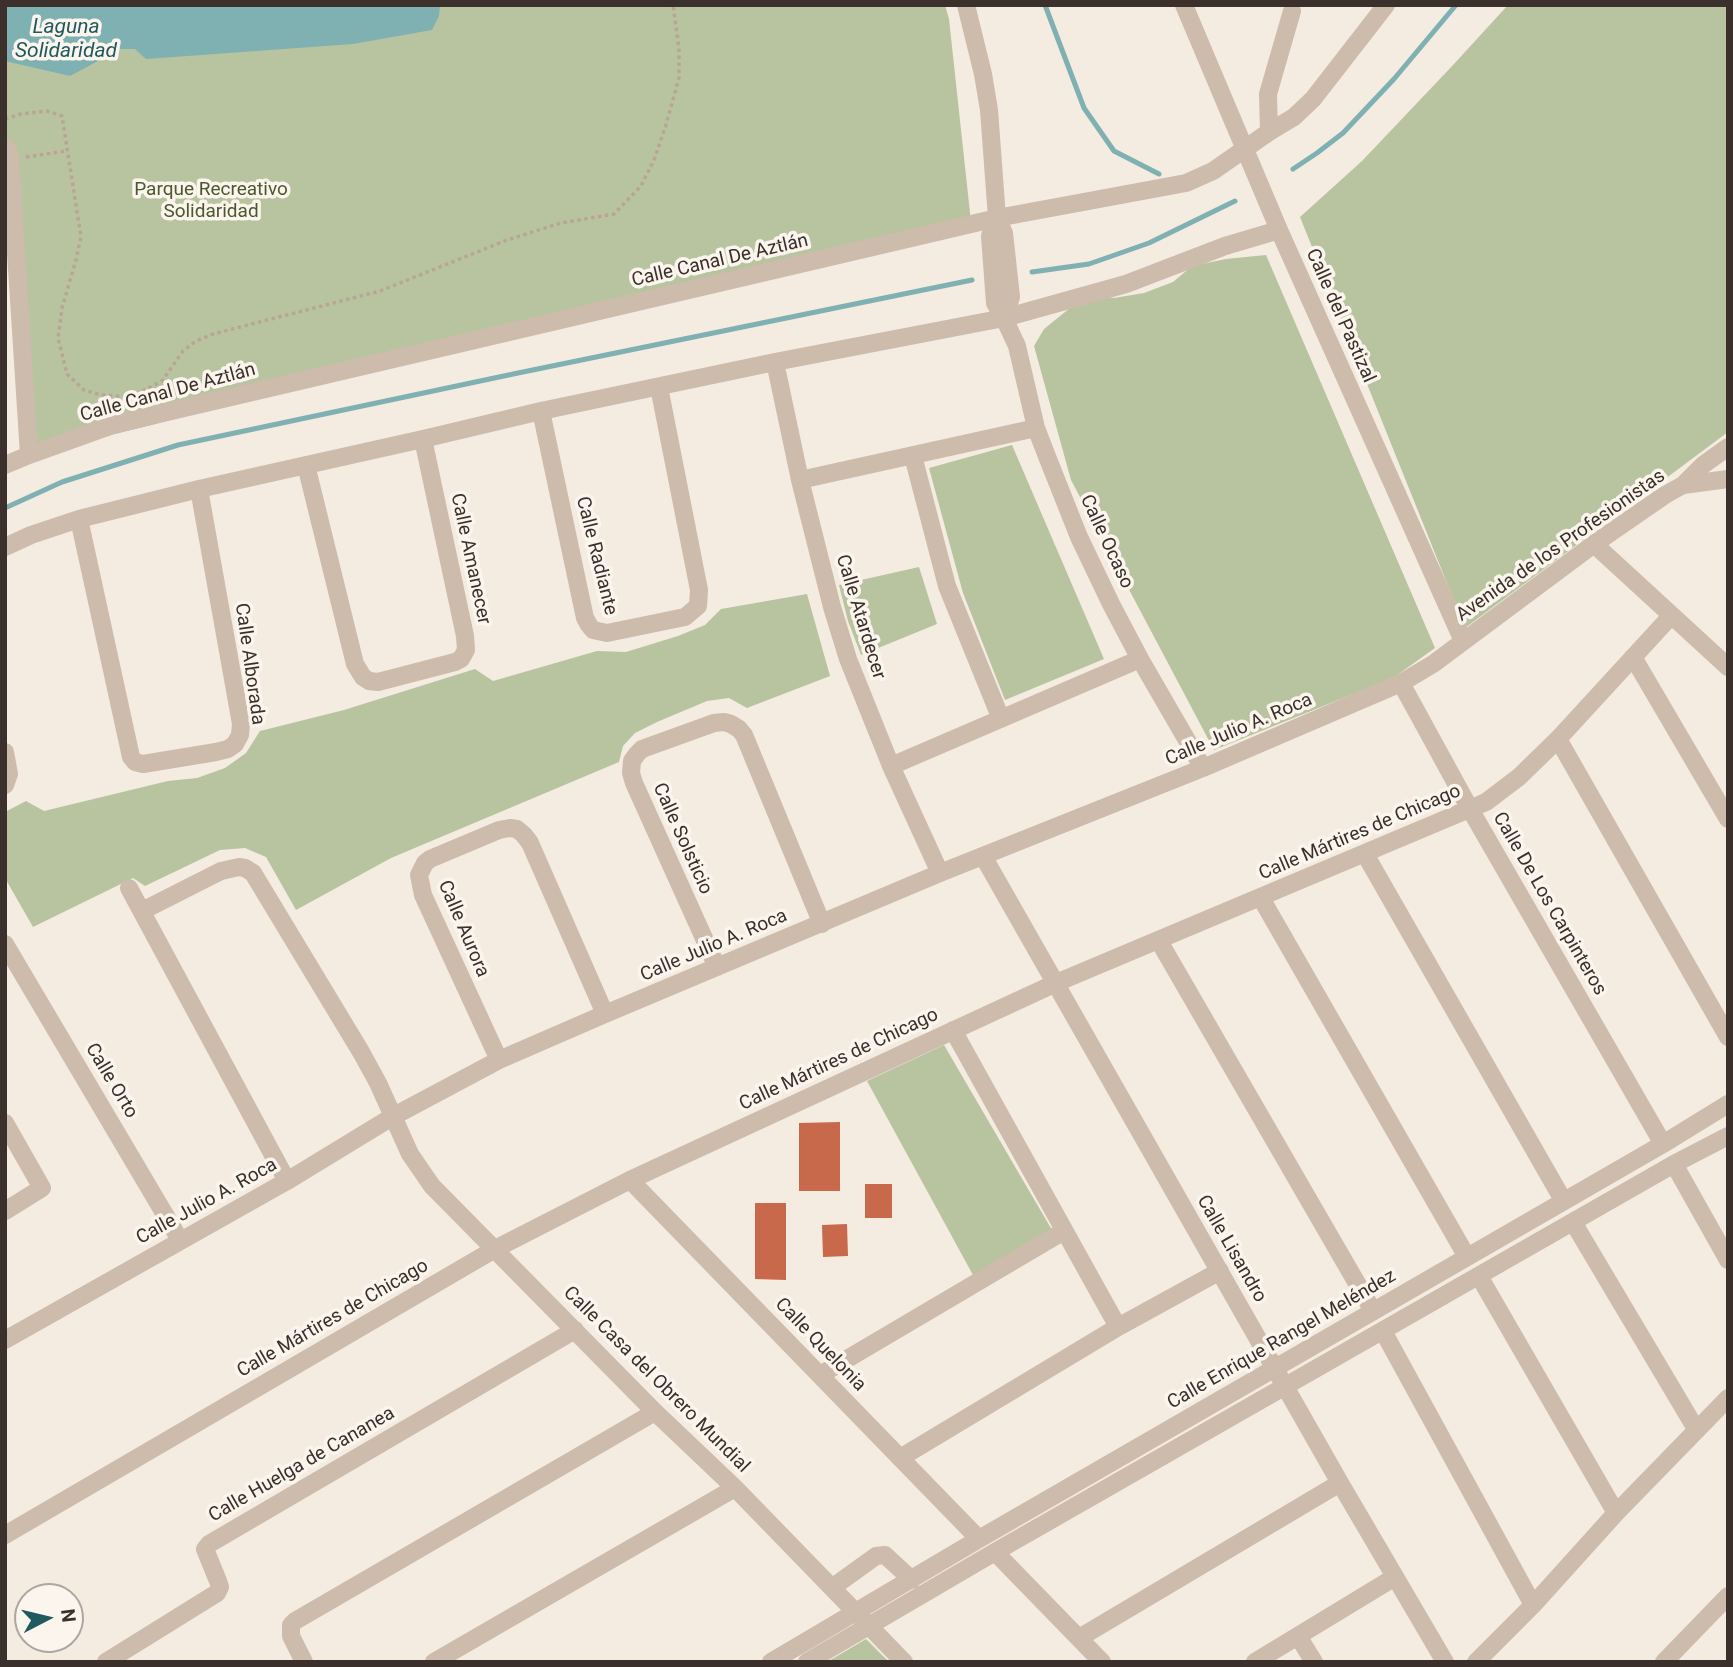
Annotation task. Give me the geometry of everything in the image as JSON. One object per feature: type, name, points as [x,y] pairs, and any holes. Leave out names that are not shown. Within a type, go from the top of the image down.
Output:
[{"type":"street","points":[[966,5],[983,74],[989,110],[997,218],[1004,233],[1011,297],[1004,318]]},
{"type":"street","name":"Calle del Pastizal","points":[[1184,5],[1279,230],[1463,641]]},
{"type":"street","name":"Calle Canal De Aztlán","points":[[5,465],[110,426],[156,414],[997,218],[1186,183],[1213,171],[1294,117],[1313,99],[1385,5]]},
{"type":"street","points":[[1269,132],[1268,94],[1292,11]]},
{"type":"street","points":[[7,152],[29,455]]},
{"type":"street","points":[[5,547],[79,519],[199,489],[541,411],[1004,318],[1126,284],[1225,246],[1279,230]]},
{"type":"street","name":"Calle Ocaso","points":[[1004,318],[1017,346],[1036,428],[1079,537],[1140,659],[1203,768]]},
{"type":"street","name":"Calle Atardecer","points":[[775,362],[800,480],[848,659],[891,766],[940,873]]},
{"type":"street","name":"Calle Radiante","points":[[541,411],[585,618],[593,631],[607,633],[685,617],[698,606],[699,590],[659,387]]},
{"type":"street","points":[[800,480],[1036,428]]},
{"type":"street","name":"Calle Amanecer","points":[[306,465],[355,664],[363,677],[378,682],[455,663],[466,650],[423,439]]},
{"type":"street","name":"Avenida de los Profesionistas","points":[[1463,641],[1594,544],[1683,485],[1703,465],[1728,447]]},
{"type":"street","points":[[913,456],[947,586],[1000,719]]},
{"type":"street","points":[[1703,465],[1724,485]]},
{"type":"street","name":"Avenida de los Profesionistas","points":[[1683,485],[1724,485]]},
{"type":"street","name":"Calle Alborada","points":[[79,519],[131,757],[135,762],[143,764],[216,752],[235,744],[240,735],[241,724],[199,489]]},
{"type":"street","points":[[1594,544],[1728,667]]},
{"type":"street","name":"Calle Mártires de Chicago","points":[[5,1535],[495,1249],[630,1181],[1056,983],[1486,802],[1502,791],[1558,739],[1671,616]]},
{"type":"street","name":"Calle Julio A. Roca","points":[[5,1339],[287,1181],[392,1117],[499,1060],[940,873],[1203,768],[1401,682],[1433,664],[1463,641]]},
{"type":"street","points":[[1633,657],[1728,819]]},
{"type":"street","points":[[891,766],[1140,659]]},
{"type":"street","name":"Calle De Los Carpinteros","points":[[1401,682],[1470,809],[1663,1144]]},
{"type":"street","name":"Calle Solsticio","points":[[717,967],[634,783],[632,761],[642,749],[714,723],[724,722],[738,729],[744,735],[822,924]]},
{"type":"street","points":[[1558,739],[1728,1037]]},
{"type":"street","points":[[5,752],[9,774],[5,785]]},
{"type":"street","name":"Calle Aurora","points":[[499,1060],[423,895],[419,875],[430,859],[499,830],[517,829],[524,835],[530,843],[604,1014]]},
{"type":"street","points":[[1365,854],[1563,1200]]},
{"type":"street","name":"Calle Lisandro","points":[[983,856],[1445,1662]]},
{"type":"street","name":"Calle Casa del Obrero Mundial","points":[[142,911],[221,871],[239,867],[253,873],[361,1052],[410,1154],[432,1186],[655,1412],[864,1618],[904,1662]]},
{"type":"street","points":[[129,888],[287,1181]]},
{"type":"street","points":[[1261,898],[1467,1257]]},
{"type":"street","points":[[1159,941],[1373,1311]]},
{"type":"street","name":"Calle Orto","points":[[5,944],[180,1240]]},
{"type":"street","points":[[953,1030],[1118,1327]]},
{"type":"street","name":"Calle Enrique Rangel Meléndez","points":[[864,1618],[912,1580],[979,1539],[1728,1104]]},
{"type":"street","points":[[5,1123],[41,1188],[5,1211]]},
{"type":"street","points":[[771,1662],[995,1552],[1674,1164],[1728,1136]]},
{"type":"street","points":[[1674,1164],[1728,1261]]},
{"type":"street","name":"Calle Quelonia","points":[[630,1181],[979,1539]]},
{"type":"street","points":[[1573,1222],[1696,1429]]},
{"type":"street","points":[[820,1375],[1064,1231]]},
{"type":"street","points":[[900,1458],[1118,1327],[1220,1271]]},
{"type":"street","points":[[1479,1276],[1616,1513]]},
{"type":"street","name":"Calle Huelga de Cananea","points":[[106,1662],[217,1592],[220,1587],[205,1549],[209,1544],[575,1330]]},
{"type":"street","points":[[1383,1331],[1533,1605]]},
{"type":"street","points":[[1476,1662],[1728,1398]]},
{"type":"street","points":[[304,1662],[291,1636],[291,1625],[295,1621],[655,1412]]},
{"type":"street","points":[[1079,1638],[1340,1483]]},
{"type":"street","points":[[434,1662],[735,1488]]},
{"type":"street","points":[[995,1552],[1102,1662]]},
{"type":"street","points":[[833,1587],[876,1556],[885,1555],[912,1580]]},
{"type":"street","points":[[1255,1662],[1395,1577]]},
{"type":"street","points":[[1664,1662],[1727,1602]]},
{"type":"street","points":[[807,1662],[864,1618]]},
{"type":"street","points":[[1298,1636],[1314,1662]]},
{"type":"path","points":[[5,119],[47,111],[62,116],[81,237],[62,308],[58,338],[67,374],[84,390],[101,395],[131,397],[162,381],[183,351],[196,341],[213,334],[380,290],[507,240],[561,223],[614,214],[641,186],[654,160],[666,125],[679,78],[679,49],[673,5]]},
{"type":"path","points":[[7,152],[67,151]]},
{"type":"green space","name":"Parque Recreativo Solidaridad","points":[[5,5],[945,5],[949,19],[971,222],[29,455],[5,153]]},
{"type":"green space","points":[[1508,5],[1728,5],[1728,432],[1465,628],[1300,217],[1362,161]]},
{"type":"green space","points":[[1266,255],[1435,648],[1393,678],[1214,750],[1071,480],[1034,346],[1044,329],[1070,308],[1097,296],[1114,298],[1144,293],[1173,282],[1192,266]]},
{"type":"green space","points":[[1012,445],[1104,659],[1005,700],[963,593],[929,468]]},
{"type":"green space","points":[[919,567],[937,624],[861,655],[848,621],[839,585]]},
{"type":"green space","points":[[807,594],[830,676],[747,708],[729,698],[707,701],[657,722],[635,733],[623,746],[619,762],[391,858],[296,910],[266,857],[245,848],[220,850],[145,886],[133,878],[33,927],[5,878],[5,812],[26,801],[44,811],[168,781],[197,778],[225,768],[246,753],[260,731],[344,710],[475,669],[493,681],[597,651],[626,652],[705,625],[721,609]]},
{"type":"green space","points":[[944,1045],[1052,1230],[973,1275],[867,1081]]},
{"type":"green space","points":[[866,1639],[889,1662],[827,1662]]},
{"type":"water","name":"Laguna Solidaridad","points":[[5,5],[440,5],[439,16],[432,30],[353,44],[146,59],[135,49],[116,49],[70,76],[5,61]]},
{"type":"building","points":[[840,1122],[840,1191],[799,1191],[799,1123]]},
{"type":"building","points":[[865,1184],[892,1184],[892,1218],[865,1218]]},
{"type":"building","points":[[755,1203],[786,1203],[786,1280],[755,1279]]},
{"type":"building","points":[[847,1224],[848,1256],[823,1257],[822,1225]]},
{"type":"waterway","points":[[1045,5],[1084,108],[1114,151],[1159,174]]},
{"type":"waterway","points":[[1293,169],[1343,133],[1394,79],[1456,5]]},
{"type":"waterway","points":[[1032,272],[1089,264],[1149,243],[1235,201]]},
{"type":"waterway","points":[[5,508],[62,482],[178,445],[972,280]]}]
